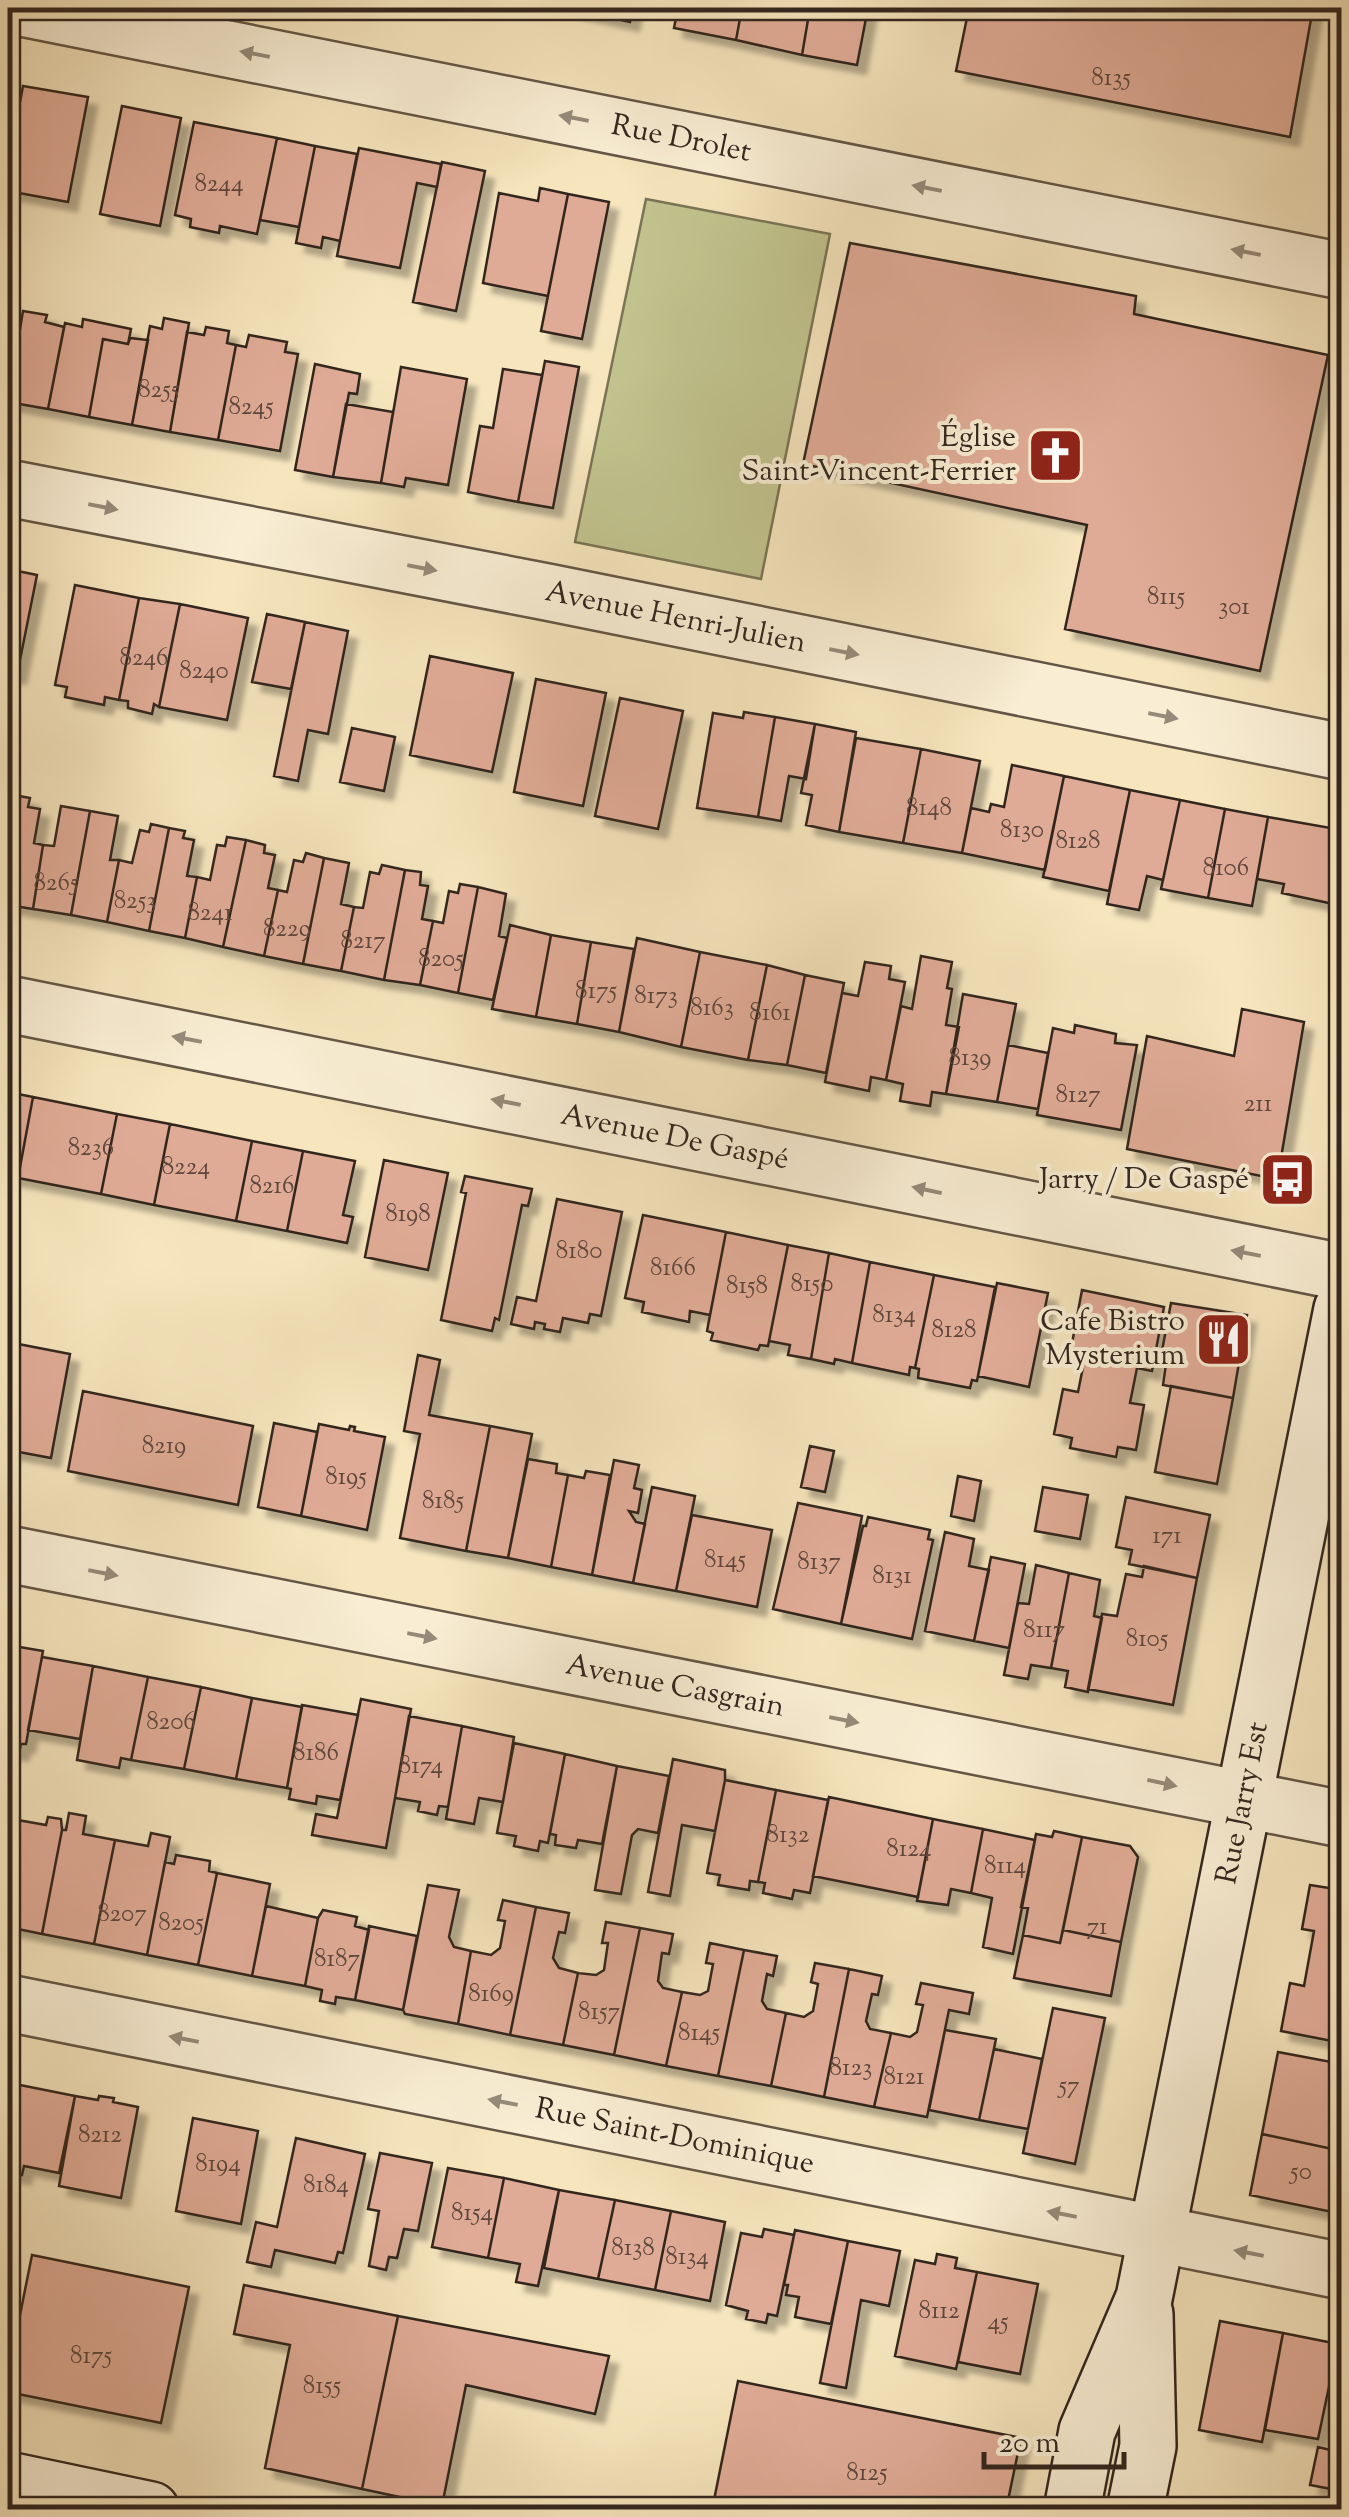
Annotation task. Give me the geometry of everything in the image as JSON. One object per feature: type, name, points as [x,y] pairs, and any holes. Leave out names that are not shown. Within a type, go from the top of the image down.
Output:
[{"type":"street","name":"Rue Drolet","points":[[22,8],[1342,271]]},
{"type":"street","name":"Avenue Henri-Julien","points":[[8,488],[1342,752]]},
{"type":"street","name":"Avenue De Gaspé","points":[[8,1004],[1342,1272]]},
{"type":"street","name":"Rue Jarry Est","points":[[1072,2510],[1087,2431],[1144,2298],[1342,1308]]},
{"type":"street","name":"Avenue Casgrain","points":[[8,1554],[1342,1819]]},
{"type":"street","name":"Rue Saint-Dominique","points":[[8,2003],[1342,2271]]},
{"type":"street","name":"Rue Jarry Est","points":[[1136,2510],[1148,2446],[1144,2298]]},
{"type":"street","points":[[8,2480],[151,2510]]},
{"type":"green space","points":[[646,199],[830,234],[761,579],[575,542]]},
{"type":"building","points":[[567,8],[633,8],[630,22]]},
{"type":"building","points":[[678,8],[742,8],[736,40],[674,28]]},
{"type":"building","points":[[742,8],[810,8],[802,55],[736,40]]},
{"type":"building","points":[[810,8],[868,8],[857,65],[802,55]]},
{"type":"building","points":[[969,8],[1313,8],[1290,137],[956,71]]},
{"type":"building","points":[[8,84],[17,86],[8,128]]},
{"type":"building","points":[[23,86],[88,97],[68,202],[8,191],[8,167]]},
{"type":"building","points":[[122,106],[181,118],[160,226],[100,214]]},
{"type":"building","points":[[194,122],[277,138],[257,234],[220,226],[219,233],[190,227],[191,219],[175,215]]},
{"type":"building","points":[[277,138],[315,146],[299,227],[260,220]]},
{"type":"building","points":[[315,146],[357,154],[340,241],[323,237],[321,248],[296,243]]},
{"type":"building","points":[[359,148],[441,164],[437,187],[417,183],[400,268],[337,256]]},
{"type":"building","points":[[442,162],[485,171],[456,311],[413,302]]},
{"type":"building","points":[[540,188],[568,194],[548,296],[483,283],[499,193],[538,201]]},
{"type":"building","points":[[568,194],[609,202],[582,339],[541,331]]},
{"type":"building","name":"Église Saint-Vincent-Ferrier","points":[[850,243],[1136,296],[1134,314],[1328,355],[1260,671],[1065,629],[1087,525],[803,464]]},
{"type":"building","points":[[23,311],[47,315],[45,322],[64,327],[48,409],[8,402]]},
{"type":"building","points":[[8,316],[21,318],[8,391]]},
{"type":"building","points":[[164,318],[189,323],[170,432],[132,425],[150,326],[162,329]]},
{"type":"building","points":[[83,319],[131,329],[128,344],[103,339],[89,417],[48,409],[65,323],[82,327]]},
{"type":"building","points":[[206,327],[229,331],[227,343],[236,345],[218,440],[170,432],[187,332],[204,335]]},
{"type":"building","points":[[249,335],[287,342],[285,352],[298,354],[280,451],[218,440],[236,345],[246,347]]},
{"type":"building","points":[[130,338],[148,340],[132,425],[89,417],[103,339],[128,344]]},
{"type":"building","points":[[545,361],[579,367],[553,508],[518,502]]},
{"type":"building","points":[[315,364],[360,374],[357,394],[349,393],[333,477],[295,470]]},
{"type":"building","points":[[401,367],[467,379],[448,485],[406,478],[404,487],[381,483]]},
{"type":"building","points":[[503,369],[542,375],[518,502],[468,492],[480,426],[493,428]]},
{"type":"building","points":[[346,404],[393,412],[381,483],[333,477]]},
{"type":"building","points":[[8,569],[37,575],[17,675],[8,673]]},
{"type":"building","points":[[75,585],[139,598],[119,700],[105,697],[104,705],[65,697],[67,687],[55,685]]},
{"type":"building","points":[[139,598],[180,604],[159,707],[154,704],[152,714],[128,708],[128,701],[119,700]]},
{"type":"building","points":[[180,604],[248,618],[227,720],[159,707]]},
{"type":"building","points":[[267,614],[305,622],[291,689],[252,682]]},
{"type":"building","points":[[305,622],[348,631],[328,734],[308,730],[298,781],[274,776]]},
{"type":"building","points":[[430,656],[513,673],[492,772],[410,755]]},
{"type":"building","points":[[536,679],[606,693],[583,806],[514,792]]},
{"type":"building","points":[[620,698],[683,711],[658,829],[595,816]]},
{"type":"building","points":[[744,712],[775,717],[758,817],[697,808],[713,713],[743,718]]},
{"type":"building","points":[[775,717],[815,724],[806,779],[789,776],[781,821],[758,817]]},
{"type":"building","points":[[815,724],[856,732],[839,832],[806,825],[812,795],[801,793]]},
{"type":"building","points":[[352,728],[395,737],[384,791],[340,782]]},
{"type":"building","points":[[856,738],[921,749],[903,843],[839,832]]},
{"type":"building","points":[[921,749],[980,761],[962,853],[903,843]]},
{"type":"building","points":[[1012,765],[1064,776],[1045,870],[962,853],[971,808],[989,812],[991,804],[1004,807]]},
{"type":"building","points":[[1064,776],[1130,790],[1109,891],[1043,877]]},
{"type":"building","points":[[1130,790],[1180,800],[1163,880],[1147,876],[1139,910],[1107,904]]},
{"type":"building","points":[[8,794],[30,798],[28,807],[40,809],[34,843],[43,845],[33,909],[8,905]]},
{"type":"building","points":[[1180,800],[1225,809],[1208,898],[1161,889]]},
{"type":"building","points":[[61,806],[90,811],[71,915],[33,909],[43,845],[54,846]]},
{"type":"building","points":[[1225,809],[1268,817],[1252,906],[1208,898]]},
{"type":"building","points":[[90,811],[118,816],[110,860],[119,860],[107,922],[71,915]]},
{"type":"building","points":[[1268,817],[1342,830],[1342,887],[1338,905],[1282,893],[1284,884],[1257,879]]},
{"type":"building","points":[[151,824],[169,828],[149,931],[107,922],[119,860],[132,863],[140,830],[149,832]]},
{"type":"building","points":[[169,828],[185,831],[183,838],[194,840],[187,876],[197,877],[185,938],[149,931]]},
{"type":"building","points":[[227,837],[246,840],[223,947],[185,938],[197,877],[210,880],[217,845],[225,846]]},
{"type":"building","points":[[246,840],[265,845],[264,853],[275,855],[268,888],[278,890],[264,956],[223,947]]},
{"type":"building","points":[[306,853],[324,858],[303,964],[264,956],[278,890],[287,892],[294,860],[303,862]]},
{"type":"building","points":[[324,858],[349,863],[341,904],[354,907],[341,971],[303,964]]},
{"type":"building","points":[[382,865],[405,870],[384,980],[341,971],[354,907],[363,908],[370,872],[379,874]]},
{"type":"building","points":[[405,870],[421,872],[420,885],[428,886],[422,919],[433,921],[420,985],[384,980]]},
{"type":"building","points":[[460,884],[478,887],[458,993],[420,985],[433,921],[443,923],[449,891],[458,893]]},
{"type":"building","points":[[478,887],[506,894],[499,936],[507,938],[493,1000],[458,993]]},
{"type":"building","points":[[510,925],[551,935],[536,1017],[492,1009]]},
{"type":"building","points":[[551,935],[591,942],[577,1024],[536,1017]]},
{"type":"building","points":[[637,938],[700,952],[681,1047],[619,1032]]},
{"type":"building","points":[[591,942],[634,949],[619,1032],[577,1024]]},
{"type":"building","points":[[700,952],[767,965],[748,1060],[681,1047]]},
{"type":"building","points":[[921,956],[952,962],[946,1025],[959,1027],[946,1094],[932,1092],[930,1106],[900,1101],[903,1084],[886,1080],[901,1006],[912,1009]]},
{"type":"building","points":[[865,962],[891,966],[889,979],[905,982],[886,1080],[871,1077],[869,1091],[825,1082],[842,993],[858,996]]},
{"type":"building","points":[[767,965],[805,975],[787,1065],[748,1060]]},
{"type":"building","points":[[805,975],[844,983],[826,1073],[787,1065]]},
{"type":"building","points":[[963,994],[1016,1004],[997,1102],[946,1094]]},
{"type":"building","points":[[1242,1009],[1304,1022],[1280,1164],[1261,1176],[1127,1149],[1147,1036],[1234,1056]]},
{"type":"building","points":[[1075,1025],[1116,1034],[1115,1043],[1137,1045],[1121,1130],[1037,1115],[1053,1028],[1074,1033]]},
{"type":"building","points":[[1008,1045],[1048,1053],[1038,1109],[997,1102]]},
{"type":"building","points":[[8,1092],[33,1097],[18,1178],[8,1176]]},
{"type":"building","points":[[33,1097],[117,1114],[101,1194],[18,1178]]},
{"type":"building","points":[[117,1114],[170,1124],[154,1205],[101,1194]]},
{"type":"building","points":[[170,1124],[252,1141],[236,1221],[154,1205]]},
{"type":"building","points":[[252,1141],[303,1151],[287,1231],[236,1221]]},
{"type":"building","points":[[303,1151],[355,1161],[343,1215],[353,1217],[347,1243],[287,1231]]},
{"type":"building","points":[[384,1160],[448,1173],[428,1270],[365,1257]]},
{"type":"building","points":[[465,1176],[532,1189],[528,1206],[522,1205],[499,1320],[495,1318],[492,1331],[441,1320],[466,1193],[461,1192]]},
{"type":"building","points":[[557,1199],[622,1212],[601,1316],[590,1314],[588,1323],[563,1318],[560,1332],[544,1329],[545,1324],[535,1322],[534,1329],[511,1324],[517,1297],[536,1301]]},
{"type":"building","points":[[643,1215],[726,1232],[710,1315],[690,1311],[689,1322],[642,1312],[644,1302],[625,1298]]},
{"type":"building","points":[[726,1232],[788,1245],[768,1346],[760,1345],[758,1350],[711,1340],[713,1333],[707,1331]]},
{"type":"building","points":[[788,1245],[829,1253],[811,1359],[788,1355],[790,1345],[769,1341]]},
{"type":"building","points":[[829,1253],[870,1262],[852,1363],[811,1359]]},
{"type":"building","points":[[870,1262],[934,1275],[915,1368],[910,1367],[909,1375],[852,1363]]},
{"type":"building","points":[[934,1275],[995,1287],[977,1381],[972,1380],[970,1388],[918,1378],[919,1369],[915,1368]]},
{"type":"building","points":[[997,1283],[1048,1293],[1029,1387],[978,1376]]},
{"type":"building","points":[[1082,1290],[1164,1307],[1152,1371],[1137,1368],[1130,1403],[1144,1405],[1136,1450],[1118,1447],[1116,1457],[1070,1448],[1072,1438],[1054,1434],[1063,1389],[1078,1392],[1085,1357],[1070,1354]]},
{"type":"building","points":[[1171,1303],[1247,1315],[1233,1398],[1163,1385],[1167,1357],[1161,1356]]},
{"type":"building","points":[[8,1342],[70,1354],[51,1458],[8,1450]]},
{"type":"building","points":[[418,1355],[440,1360],[429,1415],[490,1426],[466,1551],[400,1538],[420,1434],[404,1431]]},
{"type":"building","points":[[1171,1386],[1233,1398],[1217,1484],[1155,1472]]},
{"type":"building","points":[[83,1391],[253,1426],[238,1505],[68,1471]]},
{"type":"building","points":[[274,1423],[317,1432],[301,1516],[258,1507]]},
{"type":"building","points":[[319,1424],[349,1430],[350,1426],[355,1427],[354,1431],[385,1437],[367,1530],[301,1516]]},
{"type":"building","points":[[490,1426],[532,1434],[508,1558],[466,1551]]},
{"type":"building","points":[[810,1446],[834,1451],[825,1492],[801,1487]]},
{"type":"building","points":[[528,1459],[557,1464],[556,1473],[568,1475],[551,1567],[508,1558]]},
{"type":"building","points":[[614,1460],[639,1465],[634,1488],[642,1490],[638,1513],[629,1511],[636,1522],[645,1524],[633,1583],[592,1575]]},
{"type":"building","points":[[586,1471],[610,1475],[592,1575],[551,1567],[568,1475],[584,1478]]},
{"type":"building","points":[[958,1476],[981,1481],[974,1521],[951,1516]]},
{"type":"building","points":[[652,1487],[695,1496],[676,1591],[633,1583]]},
{"type":"building","points":[[1043,1487],[1088,1495],[1080,1539],[1035,1531]]},
{"type":"building","points":[[1126,1497],[1210,1515],[1197,1578],[1129,1564],[1132,1550],[1116,1547]]},
{"type":"building","points":[[798,1503],[862,1516],[841,1624],[773,1609]]},
{"type":"building","points":[[692,1515],[772,1530],[757,1607],[676,1591]]},
{"type":"building","points":[[868,1517],[930,1530],[928,1539],[933,1540],[912,1639],[841,1624]]},
{"type":"building","points":[[945,1532],[974,1539],[969,1566],[989,1570],[974,1641],[925,1631]]},
{"type":"building","points":[[991,1557],[1025,1564],[1009,1648],[974,1641]]},
{"type":"building","points":[[1036,1565],[1069,1573],[1051,1668],[1031,1665],[1028,1679],[1004,1675],[1018,1603],[1029,1604]]},
{"type":"building","points":[[1144,1566],[1197,1578],[1173,1705],[1088,1689],[1102,1614],[1117,1616],[1126,1574],[1142,1577]]},
{"type":"building","points":[[1069,1573],[1100,1580],[1094,1616],[1102,1618],[1088,1692],[1065,1687],[1068,1671],[1051,1668]]},
{"type":"building","points":[[8,1645],[43,1651],[26,1744],[21,1744],[19,1752],[8,1750]]},
{"type":"building","points":[[42,1657],[93,1666],[80,1739],[28,1730]]},
{"type":"building","points":[[93,1666],[148,1677],[131,1760],[121,1758],[119,1768],[77,1760]]},
{"type":"building","points":[[148,1677],[201,1687],[184,1769],[131,1760]]},
{"type":"building","points":[[201,1687],[252,1698],[236,1779],[184,1769]]},
{"type":"building","points":[[252,1698],[302,1707],[287,1788],[236,1779]]},
{"type":"building","points":[[361,1699],[411,1709],[386,1848],[312,1835],[316,1814],[337,1818]]},
{"type":"building","points":[[302,1705],[358,1715],[340,1800],[317,1796],[316,1804],[289,1799],[291,1789],[287,1788]]},
{"type":"building","points":[[409,1716],[462,1726],[448,1807],[439,1806],[437,1815],[418,1811],[420,1802],[395,1798]]},
{"type":"building","points":[[462,1726],[514,1737],[503,1802],[479,1798],[474,1824],[446,1819]]},
{"type":"building","points":[[514,1743],[565,1754],[548,1843],[540,1841],[538,1851],[514,1846],[516,1836],[497,1833]]},
{"type":"building","points":[[565,1754],[617,1766],[602,1844],[578,1840],[576,1848],[555,1845],[556,1835],[550,1834]]},
{"type":"building","points":[[673,1759],[725,1770],[725,1780],[715,1831],[682,1825],[670,1896],[648,1892]]},
{"type":"building","points":[[617,1766],[669,1776],[658,1833],[638,1829],[632,1835],[621,1894],[595,1890]]},
{"type":"building","points":[[725,1780],[776,1790],[758,1882],[750,1881],[749,1890],[718,1885],[720,1875],[707,1873]]},
{"type":"building","points":[[776,1790],[828,1800],[810,1893],[794,1890],[792,1899],[763,1893],[765,1883],[758,1882]]},
{"type":"building","points":[[829,1797],[933,1819],[918,1897],[813,1876]]},
{"type":"building","points":[[69,1813],[86,1816],[83,1834],[115,1840],[94,1944],[42,1934],[62,1830],[66,1830]]},
{"type":"building","points":[[48,1817],[61,1819],[62,1830],[42,1934],[8,1927],[8,1840],[12,1819],[46,1825]]},
{"type":"building","points":[[933,1819],[983,1829],[971,1893],[951,1889],[948,1905],[917,1901]]},
{"type":"building","points":[[983,1829],[1035,1840],[1013,1954],[983,1947],[992,1898],[971,1893]]},
{"type":"building","points":[[1054,1831],[1082,1837],[1060,1943],[1023,1935],[1028,1908],[1021,1907],[1036,1834],[1052,1837]]},
{"type":"building","points":[[151,1833],[170,1837],[147,1955],[94,1944],[115,1840],[148,1846]]},
{"type":"building","points":[[1082,1837],[1130,1846],[1138,1857],[1121,1942],[1063,1930]]},
{"type":"building","points":[[176,1855],[210,1861],[209,1871],[217,1873],[198,1965],[147,1955],[165,1862],[174,1864]]},
{"type":"building","points":[[217,1873],[270,1884],[252,1976],[198,1965]]},
{"type":"building","points":[[428,1885],[459,1890],[449,1937],[454,1947],[471,1951],[458,2024],[405,2014],[403,2010]]},
{"type":"building","points":[[1310,1885],[1342,1890],[1342,2043],[1281,2031],[1290,1983],[1304,1986],[1314,1931],[1302,1929]]},
{"type":"building","points":[[503,1900],[536,1907],[510,2035],[458,2024],[471,1951],[491,1955],[500,1948],[505,1921],[498,1920]]},
{"type":"building","points":[[266,1906],[318,1918],[305,1986],[252,1976]]},
{"type":"building","points":[[536,1907],[569,1913],[565,1933],[559,1932],[553,1958],[559,1968],[578,1973],[563,2045],[510,2035]]},
{"type":"building","points":[[323,1910],[357,1917],[355,1926],[369,1930],[355,2000],[336,1997],[335,2004],[320,2001],[322,1990],[305,1986],[318,1918]]},
{"type":"building","points":[[606,1922],[640,1928],[614,2055],[563,2045],[578,1973],[596,1975],[604,1970],[608,1943],[602,1943]]},
{"type":"building","points":[[369,1926],[417,1936],[403,2010],[355,2000]]},
{"type":"building","points":[[640,1928],[673,1934],[669,1954],[662,1953],[658,1981],[663,1988],[682,1992],[666,2066],[614,2055]]},
{"type":"building","points":[[1063,1930],[1121,1942],[1111,1996],[1014,1978],[1023,1935],[1060,1943]]},
{"type":"building","points":[[710,1943],[744,1950],[718,2076],[666,2066],[682,1992],[700,1995],[708,1991],[713,1964],[706,1963]]},
{"type":"building","points":[[744,1950],[777,1956],[773,1976],[767,1974],[762,2001],[767,2009],[786,2013],[771,2086],[718,2076]]},
{"type":"building","points":[[815,1963],[849,1969],[824,2097],[771,2086],[786,2013],[804,2017],[813,2011],[818,1984],[811,1982]]},
{"type":"building","points":[[849,1969],[882,1976],[878,1995],[872,1994],[866,2021],[870,2029],[891,2033],[874,2107],[824,2097]]},
{"type":"building","points":[[921,1983],[973,1993],[969,2014],[949,2010],[927,2117],[874,2107],[891,2033],[910,2037],[917,2032],[923,2005],[916,2004]]},
{"type":"building","points":[[1053,2008],[1105,2018],[1075,2164],[1023,2153]]},
{"type":"building","points":[[945,2030],[996,2039],[979,2120],[929,2110]]},
{"type":"building","points":[[994,2049],[1042,2059],[1028,2129],[979,2120]]},
{"type":"building","points":[[1278,2052],[1342,2064],[1342,2151],[1262,2134]]},
{"type":"building","points":[[20,2085],[75,2096],[59,2173],[24,2166],[22,2175],[8,2173],[8,2149]]},
{"type":"building","points":[[75,2096],[114,2098],[113,2102],[138,2107],[121,2198],[59,2186]]},
{"type":"building","points":[[193,2118],[258,2131],[241,2224],[176,2211]]},
{"type":"building","points":[[1262,2134],[1342,2151],[1342,2214],[1250,2195]]},
{"type":"building","points":[[296,2138],[365,2154],[343,2253],[338,2252],[335,2263],[275,2250],[271,2267],[247,2262],[256,2222],[277,2227]]},
{"type":"building","points":[[380,2153],[432,2163],[418,2231],[404,2229],[397,2258],[389,2257],[386,2270],[369,2266],[379,2211],[368,2209]]},
{"type":"building","points":[[448,2168],[504,2178],[488,2258],[432,2247]]},
{"type":"building","points":[[504,2178],[559,2190],[538,2286],[516,2282],[520,2264],[488,2258]]},
{"type":"building","points":[[559,2190],[615,2200],[598,2279],[544,2268]]},
{"type":"building","points":[[615,2200],[671,2211],[655,2290],[598,2279]]},
{"type":"building","points":[[671,2211],[725,2222],[710,2301],[655,2290]]},
{"type":"building","points":[[764,2229],[794,2235],[777,2316],[768,2314],[766,2323],[746,2319],[748,2311],[726,2305],[741,2233],[762,2237]]},
{"type":"building","points":[[795,2230],[848,2241],[831,2324],[795,2317],[799,2297],[786,2295],[788,2285],[784,2285]]},
{"type":"building","points":[[848,2241],[900,2251],[889,2306],[861,2300],[846,2388],[820,2383]]},
{"type":"building","points":[[937,2254],[957,2258],[955,2268],[977,2272],[956,2369],[895,2356],[915,2260],[935,2264]]},
{"type":"building","points":[[32,2255],[189,2287],[161,2423],[8,2392]]},
{"type":"building","points":[[977,2272],[1038,2284],[1020,2374],[958,2362]]},
{"type":"building","points":[[244,2285],[398,2316],[362,2489],[265,2468],[290,2345],[234,2334]]},
{"type":"building","points":[[398,2316],[609,2356],[595,2414],[466,2385],[442,2506],[362,2489]]},
{"type":"building","points":[[1220,2321],[1283,2333],[1262,2442],[1199,2430]]},
{"type":"building","points":[[1283,2333],[1338,2344],[1318,2439],[1265,2430]]},
{"type":"building","points":[[738,2381],[1021,2438],[1006,2510],[712,2510]]},
{"type":"building","points":[[1342,2439],[1342,2491],[1310,2485],[1318,2447],[1339,2452]]},
{"type":"place","name":"Église Saint-Vincent-Ferrier","points":[[1055,455]]},
{"type":"place","name":"Jarry / De Gaspé","points":[[1288,1180]]},
{"type":"place","name":"Cafe Bistro Mysterium","points":[[1224,1339]]}]
